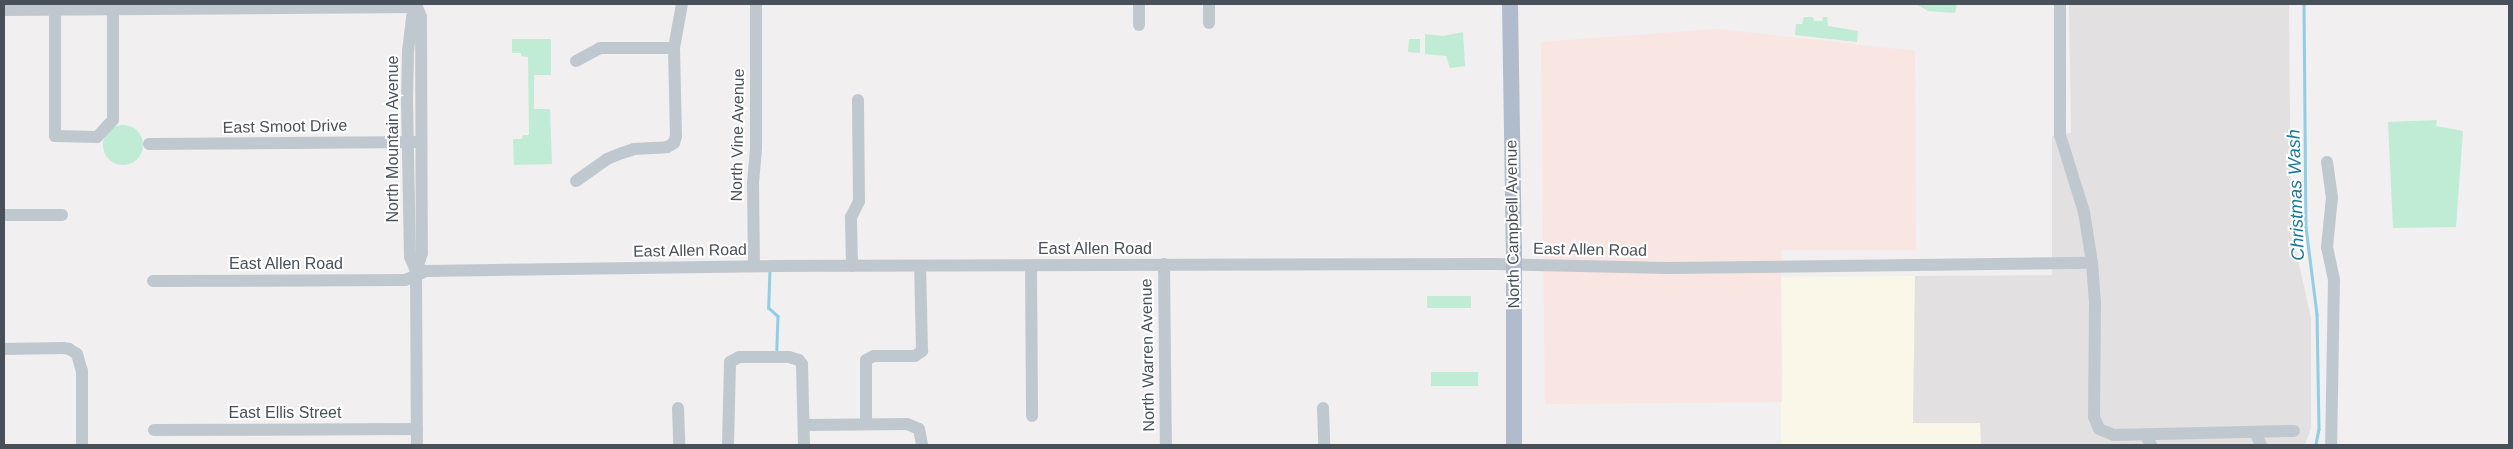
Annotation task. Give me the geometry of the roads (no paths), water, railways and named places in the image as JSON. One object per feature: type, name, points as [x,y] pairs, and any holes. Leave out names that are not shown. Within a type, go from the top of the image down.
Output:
[{"type":"main road","name":"North Campbell Avenue","points":[[1510,4],[1514,236],[1514,445]]},
{"type":"street","points":[[576,181],[606,159],[622,152],[634,148],[667,147],[674,143],[676,136],[674,48],[682,4]]},
{"type":"street","name":"North Vine Avenue","points":[[754,266],[753,183],[756,148],[756,4]]},
{"type":"street","points":[[1139,4],[1139,25]]},
{"type":"street","points":[[1209,4],[1209,22]]},
{"type":"street","points":[[2060,4],[2060,135],[2084,212],[2092,263],[2095,303],[2094,417],[2099,429],[2114,435],[2148,440],[2294,431]]},
{"type":"street","points":[[4,10],[417,6]]},
{"type":"street","name":"North Mountain Avenue","points":[[417,6],[412,16],[408,51],[408,142],[415,182],[422,252],[416,273],[417,445]]},
{"type":"street","name":"North Mountain Avenue","points":[[415,182],[421,142],[422,17],[417,6]]},
{"type":"street","points":[[55,10],[55,136],[97,137],[113,120],[113,9]]},
{"type":"street","points":[[576,60],[600,48],[674,48]]},
{"type":"street","points":[[852,266],[850,217],[859,201],[858,100]]},
{"type":"street","name":"East Smoot Drive","points":[[149,144],[421,142]]},
{"type":"street","points":[[2327,162],[2332,197],[2327,247],[2334,280],[2331,445]]},
{"type":"street","points":[[4,215],[62,215]]},
{"type":"street","points":[[1514,236],[1517,247],[1526,257],[1567,258],[1580,264]]},
{"type":"street","name":"East Allen Road","points":[[152,281],[405,280],[416,273],[426,271],[754,266],[1514,264],[1668,268],[2092,263]]},
{"type":"street","name":"North Warren Avenue","points":[[1164,264],[1166,445]]},
{"type":"street","points":[[866,424],[866,360],[874,356],[915,356],[922,351],[920,266]]},
{"type":"street","points":[[1031,266],[1032,416]]},
{"type":"street","points":[[4,349],[63,348],[79,351],[82,371],[82,445]]},
{"type":"street","points":[[728,445],[729,367],[733,359],[739,357],[789,357],[799,360],[803,372],[804,445]]},
{"type":"street","points":[[678,408],[679,445]]},
{"type":"street","points":[[1323,408],[1324,445]]},
{"type":"street","points":[[805,425],[866,424],[914,426],[922,434],[922,445]]},
{"type":"street","name":"East Ellis Street","points":[[154,430],[417,429]]},
{"type":"street","points":[[2254,432],[2261,445]]},
{"type":"waterway","name":"Christmas Wash","points":[[2304,4],[2306,227],[2317,314],[2319,429],[2316,445]]},
{"type":"waterway","points":[[770,270],[769,308],[778,316],[777,350]]}]
